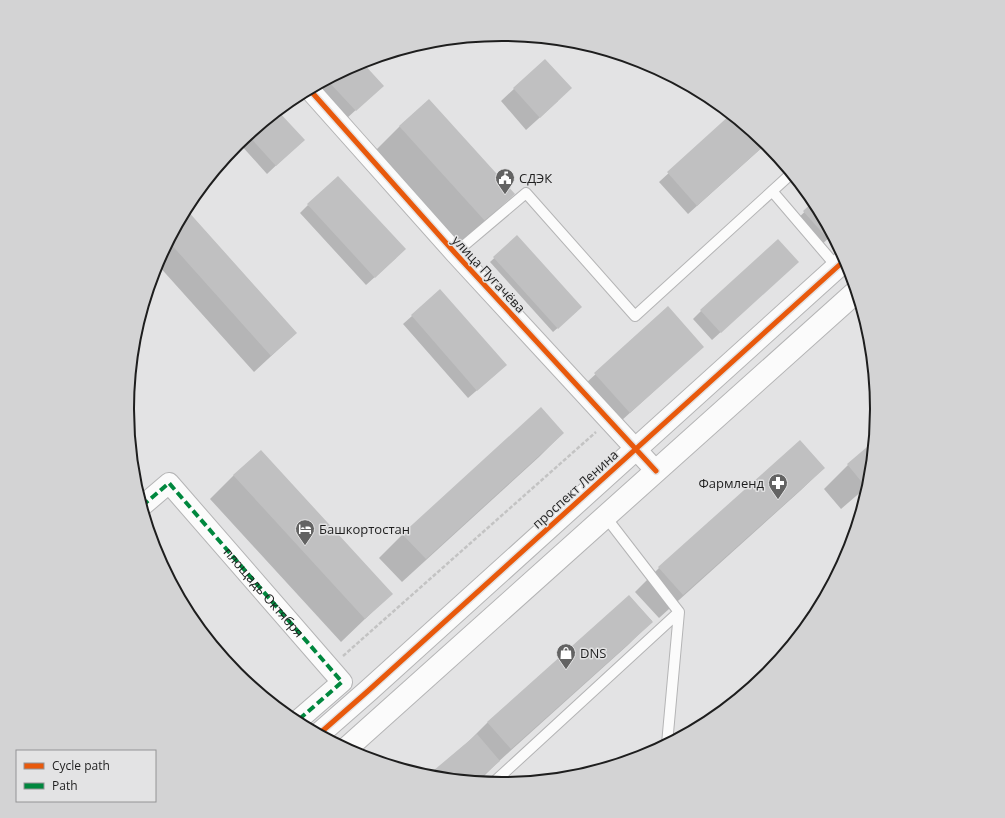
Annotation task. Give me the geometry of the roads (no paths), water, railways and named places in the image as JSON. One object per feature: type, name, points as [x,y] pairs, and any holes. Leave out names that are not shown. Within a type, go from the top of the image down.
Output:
[{"type":"street","name":"улица Пугачёва","points":[[313,94],[455,253],[656,471]]},
{"type":"street","name":"проспект Ленина","points":[[323,731],[841,264]]},
{"type":"street","points":[[351,744],[852,295]]},
{"type":"street","name":"площадь Октября","points":[[147,502],[169,483],[342,682],[301,717]]},
{"type":"lane","points":[[455,253],[526,193],[635,316],[788,177]]},
{"type":"lane","points":[[772,191],[838,259]]},
{"type":"lane","points":[[605,516],[679,612],[668,738]]},
{"type":"lane","points":[[500,777],[679,612]]},
{"type":"place","name":"СДЭК","points":[[505,195]]},
{"type":"place","name":"Фармленд","points":[[778,500]]},
{"type":"place","name":"Башкортостан","points":[[305,546]]},
{"type":"place","name":"DNS","points":[[566,670]]}]
